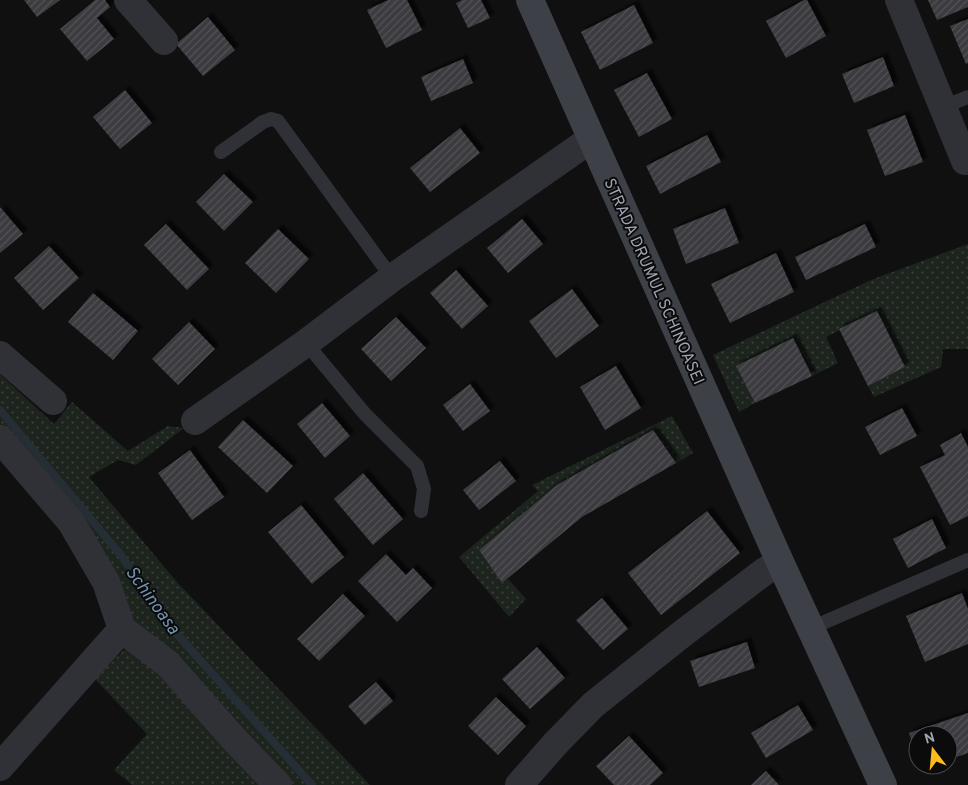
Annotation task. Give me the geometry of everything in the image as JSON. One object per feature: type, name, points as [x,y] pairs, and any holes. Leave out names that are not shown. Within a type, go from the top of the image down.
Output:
[{"type":"street","points":[[128,0],[164,41]]},
{"type":"street","name":"STRADA DRUMUL SCHINOASEI","points":[[530,0],[780,562],[883,785]]},
{"type":"street","points":[[899,0],[965,161]]},
{"type":"street","points":[[195,421],[306,343],[392,278],[591,139]]},
{"type":"street","points":[[0,354],[54,400]]},
{"type":"street","points":[[0,439],[71,522],[106,582],[122,629],[168,664],[186,681],[232,737],[278,785]]},
{"type":"street","points":[[519,785],[593,705],[682,634],[765,571],[780,562]]},
{"type":"street","points":[[0,767],[122,629]]},
{"type":"lane","points":[[943,108],[968,97]]},
{"type":"lane","points":[[221,152],[263,122],[271,119],[278,121],[392,278]]},
{"type":"lane","points":[[306,343],[364,413],[417,466],[424,489],[421,511]]},
{"type":"lane","points":[[811,628],[968,560]]},
{"type":"shaded area","points":[[968,244],[968,349],[943,349],[941,367],[874,397],[868,386],[905,367],[877,311],[826,337],[838,363],[812,376],[793,338],[737,366],[755,403],[739,412],[713,355],[871,280]]},
{"type":"shaded area","points":[[0,374],[54,424],[72,402],[128,451],[168,426],[184,428],[136,465],[118,460],[89,477],[177,582],[370,785],[132,785],[114,770],[147,734],[95,679],[142,632],[97,550],[0,426]]},
{"type":"shaded area","points":[[672,416],[693,453],[676,463],[653,430],[557,485],[479,550],[502,583],[508,579],[526,599],[509,617],[459,557],[538,491],[532,485]]},
{"type":"building","points":[[24,0],[60,0],[37,17]]},
{"type":"building","points":[[95,0],[105,0],[110,7],[97,18],[114,39],[87,61],[60,29]]},
{"type":"building","points":[[388,0],[407,0],[422,30],[386,48],[367,10]]},
{"type":"building","points":[[462,0],[481,0],[490,18],[468,28],[456,3]]},
{"type":"building","points":[[807,0],[826,36],[786,58],[766,21]]},
{"type":"building","points":[[928,0],[968,0],[968,7],[937,20]]},
{"type":"building","points":[[634,5],[653,43],[600,70],[581,32]]},
{"type":"building","points":[[208,17],[235,50],[203,76],[176,44]]},
{"type":"building","points":[[968,19],[968,63],[966,64],[950,26]]},
{"type":"building","points":[[883,57],[894,86],[854,103],[842,74]]},
{"type":"building","points":[[463,59],[473,83],[431,101],[421,77]]},
{"type":"building","points":[[647,73],[672,119],[639,137],[614,90]]},
{"type":"building","points":[[125,90],[152,123],[120,149],[93,117]]},
{"type":"building","points":[[905,115],[923,162],[885,176],[867,130]]},
{"type":"building","points":[[460,128],[480,153],[430,192],[410,168]]},
{"type":"building","points":[[707,135],[721,162],[660,194],[646,166]]},
{"type":"building","points":[[224,174],[253,202],[224,231],[196,202]]},
{"type":"building","points":[[0,207],[23,234],[0,253]]},
{"type":"building","points":[[725,208],[739,243],[686,264],[673,229]]},
{"type":"building","points":[[522,219],[543,244],[508,273],[487,248]]},
{"type":"building","points":[[166,224],[209,269],[187,290],[144,245]]},
{"type":"building","points":[[865,224],[876,247],[806,280],[795,257]]},
{"type":"building","points":[[278,229],[309,259],[276,293],[245,263]]},
{"type":"building","points":[[49,246],[79,278],[43,310],[14,278]]},
{"type":"building","points":[[776,253],[794,292],[730,323],[711,284]]},
{"type":"building","points":[[456,270],[488,306],[462,329],[430,293]]},
{"type":"building","points":[[572,289],[599,326],[556,358],[529,321]]},
{"type":"building","points":[[93,293],[138,331],[113,360],[68,322]]},
{"type":"building","points":[[877,311],[905,367],[868,386],[839,329]]},
{"type":"building","points":[[396,317],[426,348],[391,381],[361,349]]},
{"type":"building","points":[[189,322],[215,349],[178,385],[152,359]]},
{"type":"building","points":[[793,338],[812,376],[755,403],[736,366]]},
{"type":"building","points":[[616,366],[641,408],[605,430],[580,387]]},
{"type":"building","points":[[470,384],[490,411],[463,431],[443,405]]},
{"type":"building","points":[[322,403],[350,436],[325,458],[297,424]]},
{"type":"building","points":[[902,408],[917,436],[880,455],[865,427]]},
{"type":"building","points":[[243,420],[293,466],[267,493],[218,447]]},
{"type":"building","points":[[653,430],[676,463],[582,517],[502,583],[479,550],[557,485]]},
{"type":"building","points":[[961,433],[968,447],[968,516],[950,525],[920,467],[945,455],[940,445]]},
{"type":"building","points":[[190,450],[224,497],[192,520],[158,473]]},
{"type":"building","points":[[500,461],[516,481],[479,510],[463,490]]},
{"type":"building","points":[[363,473],[403,519],[373,545],[334,499]]},
{"type":"building","points":[[301,505],[344,557],[312,584],[268,532]]},
{"type":"building","points":[[707,511],[740,553],[661,615],[628,573]]},
{"type":"building","points":[[932,519],[946,548],[908,568],[893,539]]},
{"type":"building","points":[[386,554],[406,575],[413,568],[432,588],[397,622],[358,581]]},
{"type":"building","points":[[962,593],[968,609],[968,644],[925,662],[906,616]]},
{"type":"building","points":[[343,594],[365,616],[319,661],[297,639]]},
{"type":"building","points":[[602,598],[628,629],[603,650],[576,620]]},
{"type":"building","points":[[747,642],[755,668],[699,687],[690,661]]},
{"type":"building","points":[[537,647],[565,678],[530,709],[502,679]]},
{"type":"building","points":[[376,682],[393,701],[365,725],[348,706]]},
{"type":"building","points":[[496,697],[526,726],[498,755],[468,726]]},
{"type":"building","points":[[798,705],[813,730],[766,758],[751,733]]},
{"type":"building","points":[[968,713],[968,753],[958,756],[958,725],[933,725]]},
{"type":"building","points":[[629,736],[663,773],[650,785],[614,785],[596,766]]},
{"type":"building","points":[[766,771],[779,785],[751,785]]},
{"type":"waterway","name":"Schinoasa","points":[[0,410],[120,554],[167,623],[312,785]]}]
